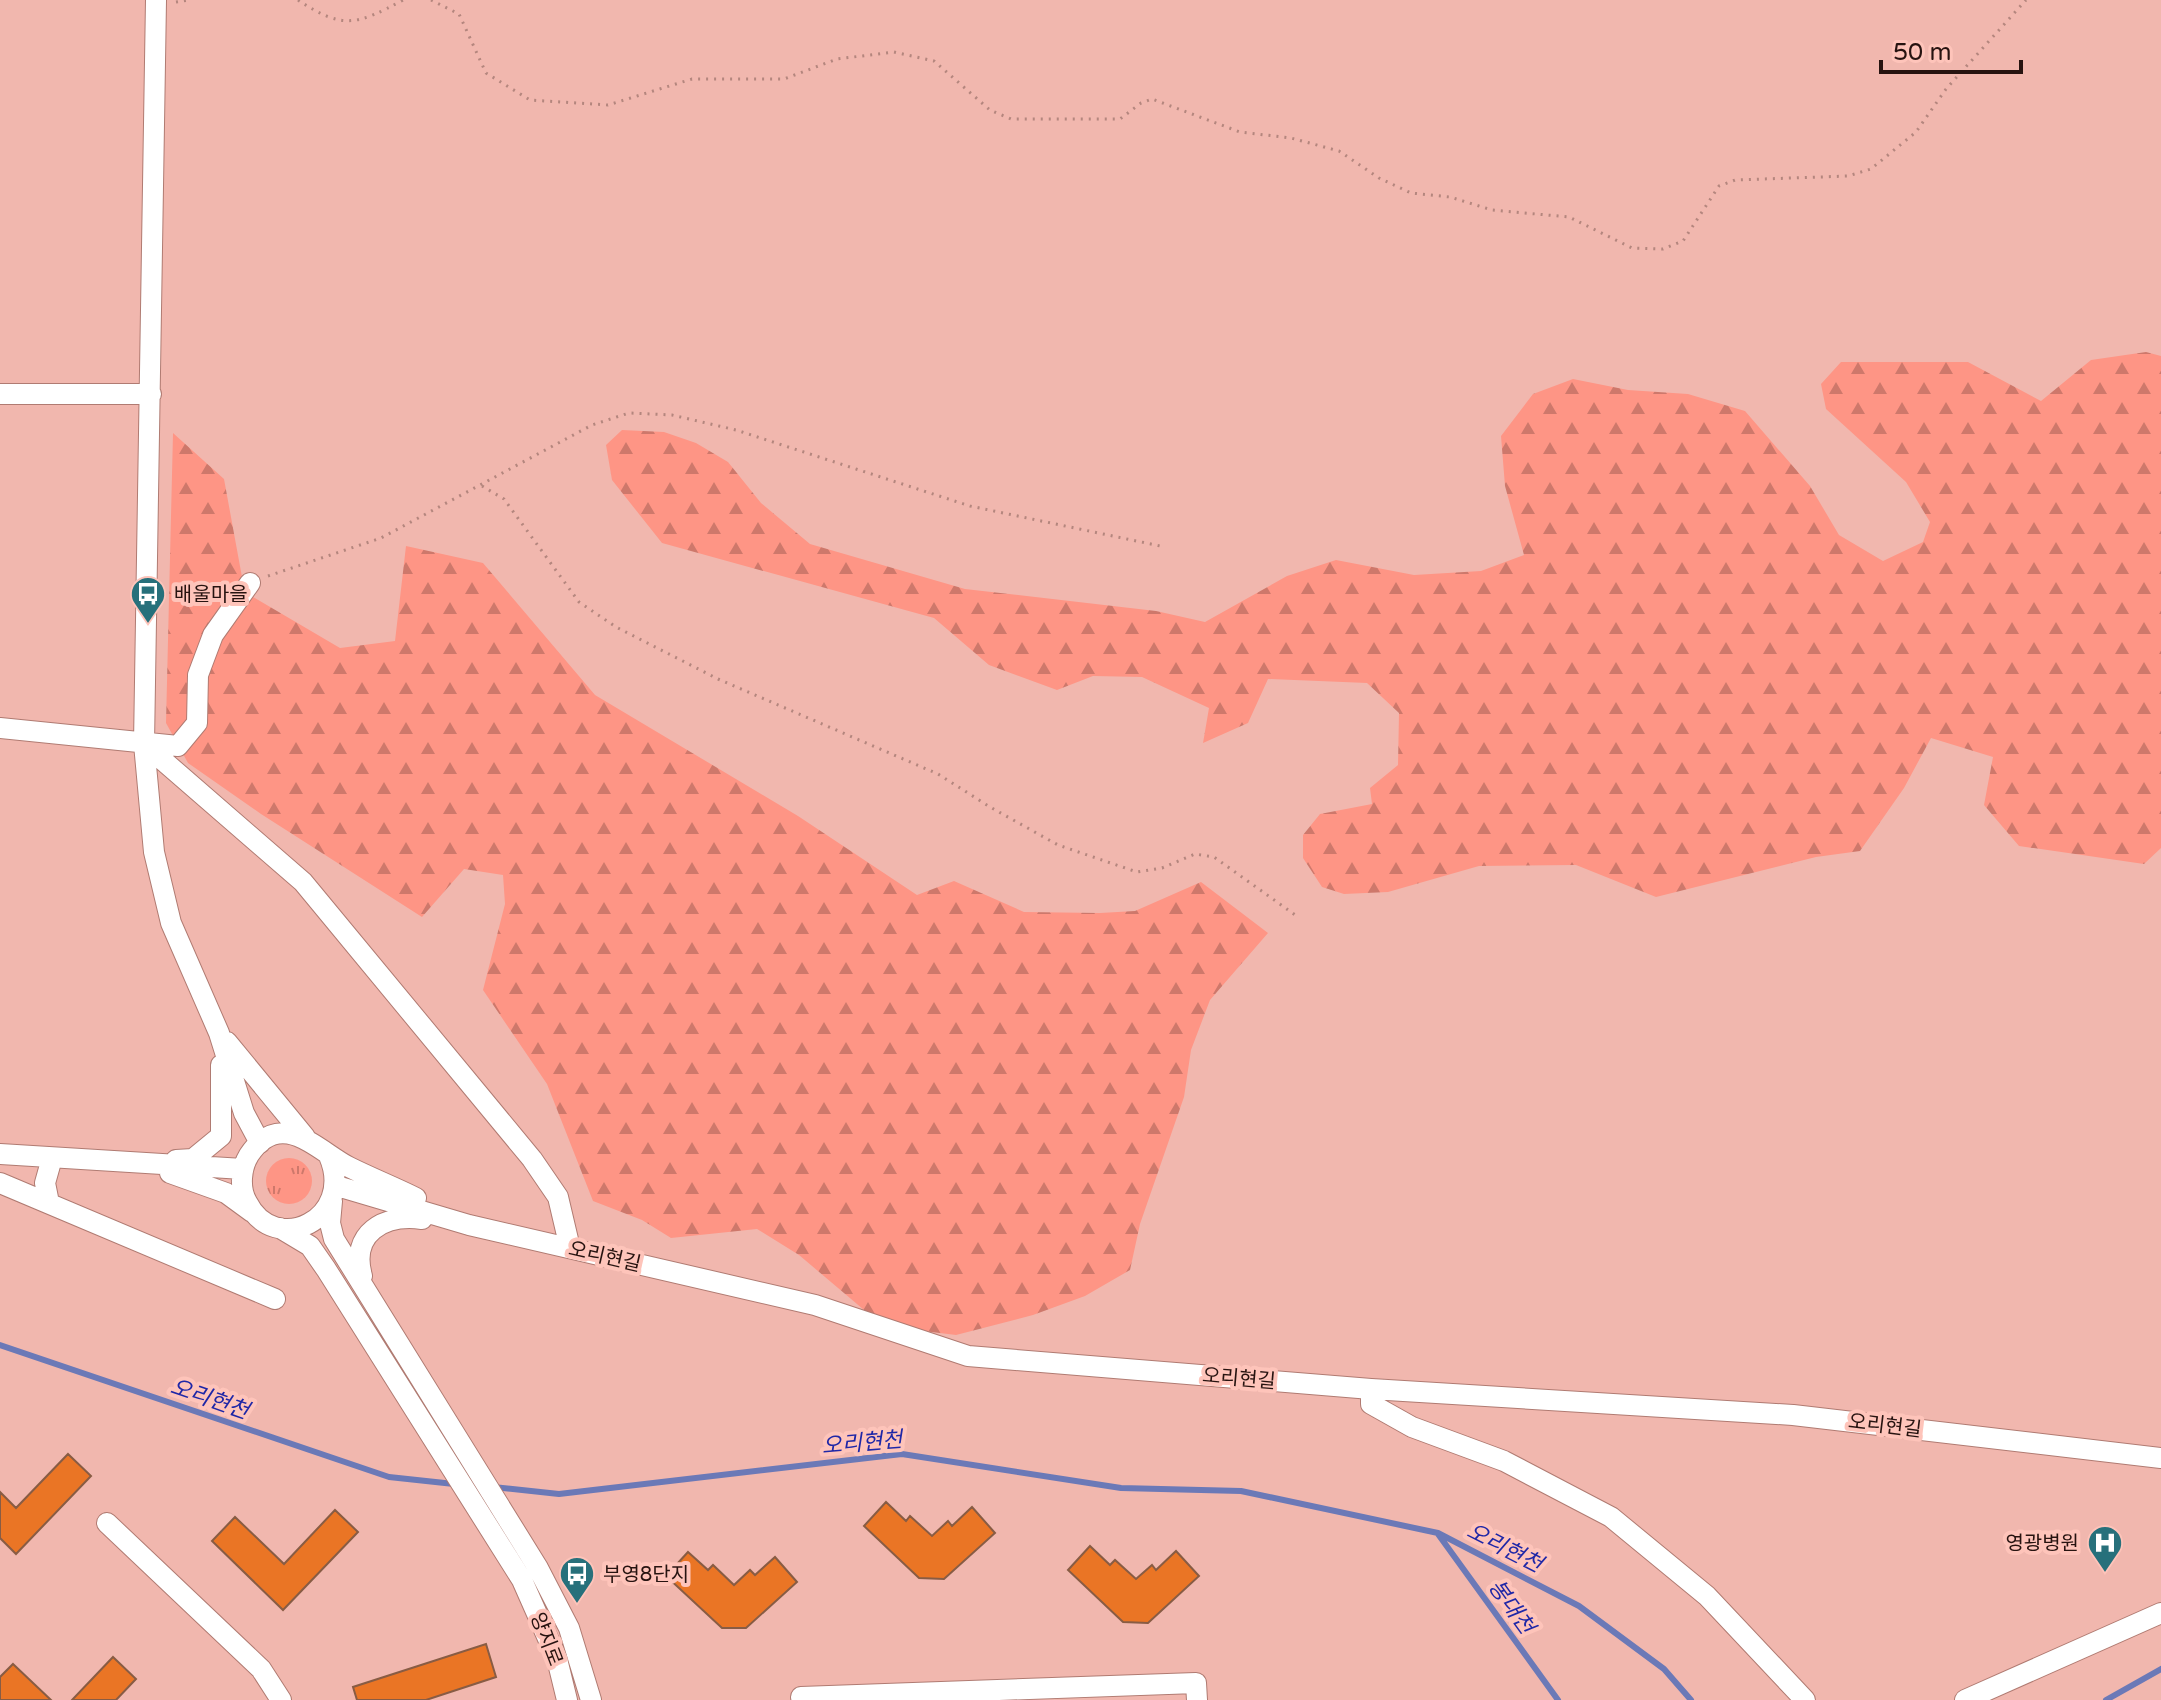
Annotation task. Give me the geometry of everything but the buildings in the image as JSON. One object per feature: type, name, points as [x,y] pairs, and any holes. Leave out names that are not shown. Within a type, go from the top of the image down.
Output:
[{"type":"street","points":[[156,0],[144,744],[154,852],[171,923],[219,1033],[244,1113],[260,1143]]},
{"type":"street","points":[[0,394],[151,394]]},
{"type":"street","points":[[0,728],[65,732],[178,746],[197,723],[198,675],[213,635],[250,583]]},
{"type":"street","points":[[144,744],[303,882],[532,1159],[558,1197],[570,1248]]},
{"type":"street","points":[[219,1033],[305,1137],[329,1156],[469,1225]]},
{"type":"street","points":[[127,1163],[193,1159],[221,1136],[223,1113],[219,1033]]},
{"type":"street","points":[[254,1213],[245,1200],[243,1169],[260,1143],[290,1134],[305,1137]]},
{"type":"street","points":[[0,1154],[243,1169]]},
{"type":"street","points":[[329,1156],[334,1194],[330,1223],[334,1239],[410,1362],[530,1574]]},
{"type":"street","points":[[49,1203],[45,1183],[52,1158]]},
{"type":"street","points":[[127,1163],[181,1176],[226,1193],[266,1223],[310,1246],[390,1370],[530,1574]]},
{"type":"street","points":[[0,1183],[275,1299]]},
{"type":"street","points":[[280,1228],[311,1223],[334,1194]]},
{"type":"street","name":"오리현길","points":[[334,1194],[815,1305],[968,1356],[1371,1389],[1793,1415],[2161,1458]]},
{"type":"street","points":[[366,1290],[360,1252],[378,1223],[399,1216],[469,1225]]},
{"type":"street","points":[[1371,1389],[1371,1404],[1412,1427],[1504,1461],[1611,1517],[1707,1596],[1805,1700]]},
{"type":"street","points":[[107,1523],[261,1669],[281,1700]]},
{"type":"street","name":"양지로","points":[[530,1574],[567,1700]]},
{"type":"street","name":"양지로","points":[[530,1574],[569,1628],[591,1700]]},
{"type":"street","points":[[1965,1700],[2161,1613]]},
{"type":"street","points":[[801,1697],[1196,1683],[1197,1700]]},
{"type":"path","points":[[298,0],[327,19],[366,21],[403,0]]},
{"type":"path","points":[[431,0],[459,14],[486,73],[530,100],[608,105],[692,79],[784,79],[837,59],[894,52],[934,61],[990,110],[1011,119],[1120,119],[1152,99],[1240,132],[1291,138],[1339,151],[1379,178],[1411,193],[1450,197],[1492,210],[1569,217],[1632,248],[1663,249],[1683,241],[1719,186],[1735,180],[1848,176],[1871,169],[1916,132],[1946,89],[2026,0]]},
{"type":"path","points":[[250,583],[381,538],[592,425],[629,413],[672,415],[736,430],[970,506],[1165,547]]},
{"type":"path","points":[[482,486],[504,499],[579,602],[616,627],[718,679],[938,774],[1058,845],[1137,872],[1162,868],[1195,854],[1214,857],[1298,917]]},
{"type":"green space","points":[[2146,352],[2161,356],[2161,848],[2144,864],[2019,846],[1984,805],[1993,757],[1931,738],[1904,788],[1860,851],[1816,857],[1656,897],[1576,865],[1479,866],[1388,892],[1344,894],[1322,887],[1303,858],[1303,835],[1320,814],[1372,804],[1370,788],[1398,765],[1399,713],[1367,683],[1268,679],[1248,723],[1203,743],[1209,708],[1142,677],[1093,676],[1057,690],[989,665],[934,618],[662,543],[612,480],[606,445],[622,430],[664,432],[696,443],[728,462],[761,503],[810,544],[965,589],[1156,611],[1205,622],[1287,576],[1336,560],[1414,575],[1481,571],[1524,555],[1505,486],[1501,436],[1533,394],[1573,379],[1628,390],[1688,394],[1745,411],[1810,486],[1839,535],[1883,561],[1923,542],[1930,522],[1906,482],[1826,409],[1821,384],[1841,362],[1968,362],[2041,401],[2091,360]]},
{"type":"green space","points":[[173,433],[224,479],[242,577],[253,597],[340,648],[395,641],[406,546],[483,563],[595,695],[798,816],[917,895],[954,881],[1024,912],[1100,913],[1135,911],[1201,882],[1268,933],[1210,1000],[1191,1050],[1184,1097],[1140,1224],[1130,1270],[1085,1296],[1033,1315],[956,1335],[883,1326],[799,1255],[757,1229],[671,1238],[642,1220],[593,1201],[547,1084],[483,990],[505,904],[503,875],[464,869],[422,917],[261,814],[188,763],[166,723]]},
{"type":"green space","points":[[289,1158],[305,1165],[312,1181],[305,1197],[289,1204],[273,1197],[266,1181],[273,1165]]},
{"type":"waterway","name":"오리현천","points":[[0,1345],[389,1477],[454,1484]]},
{"type":"waterway","name":"오리현천","points":[[493,1487],[559,1494],[902,1454],[1121,1488],[1241,1491],[1438,1533],[1579,1606],[1664,1669],[1691,1700]]},
{"type":"waterway","name":"봉대천","points":[[1438,1534],[1558,1700]]},
{"type":"waterway","name":"오리현천","points":[[2106,1700],[2161,1669]]},
{"type":"place","name":"배울마을","points":[[148,625]]},
{"type":"place","name":"영광병원","points":[[2105,1574]]},
{"type":"place","name":"부영8단지","points":[[577,1605]]}]
